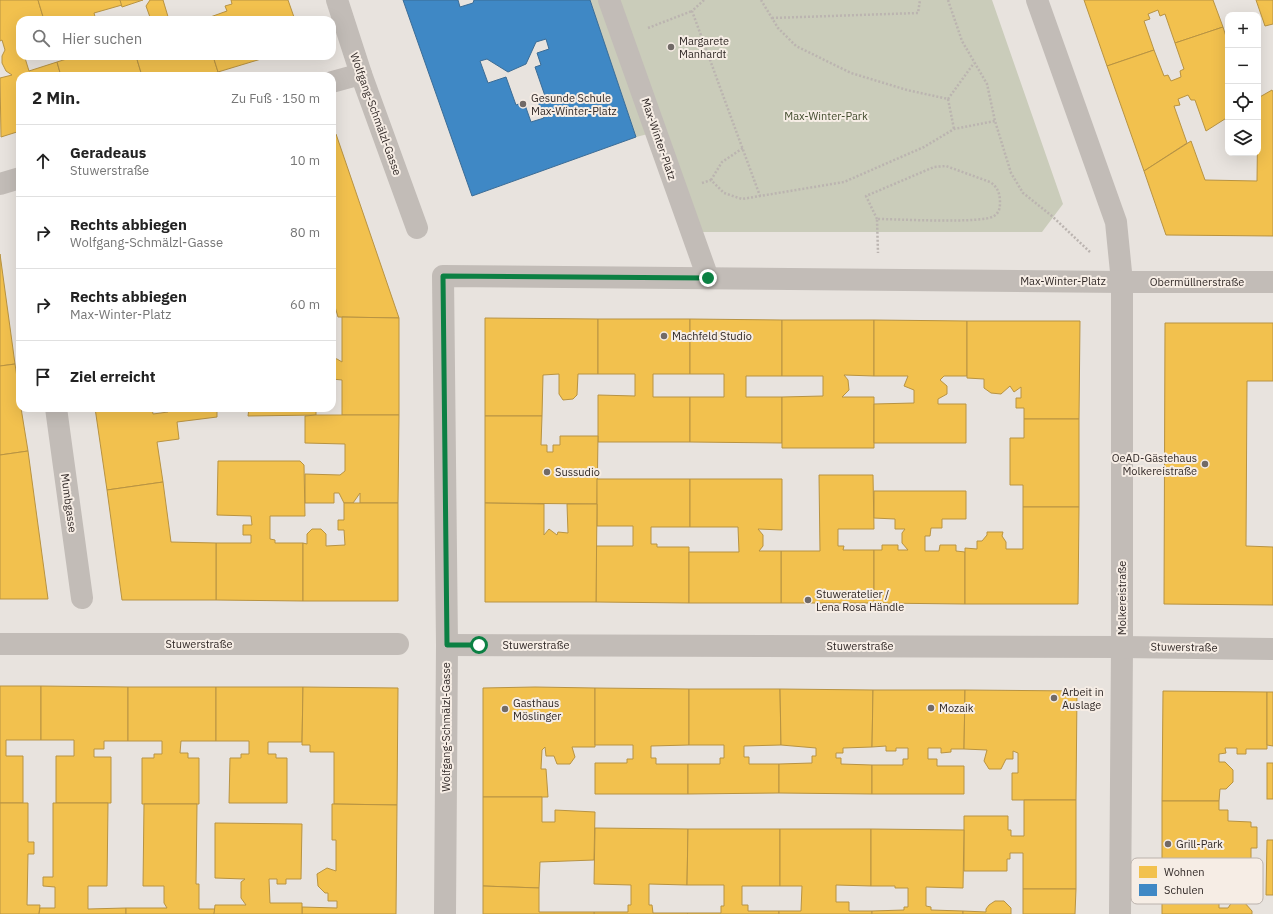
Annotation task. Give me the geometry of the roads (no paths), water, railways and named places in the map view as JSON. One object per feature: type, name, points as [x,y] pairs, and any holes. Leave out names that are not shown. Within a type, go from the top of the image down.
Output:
[{"type":"street","name":"Wolfgang-Schmälzl-Gasse","points":[[337,0],[361,74],[417,228]]},
{"type":"street","name":"Max-Winter-Platz","points":[[609,0],[624,38],[708,278]]},
{"type":"street","name":"Max-Winter-Platz","points":[[443,276],[1122,282],[1116,222],[1037,0]]},
{"type":"street","points":[[336,81],[361,74]]},
{"type":"street","points":[[0,184],[16,179]]},
{"type":"street","name":"Wolfgang-Schmälzl-Gasse","points":[[443,276],[447,645],[445,914]]},
{"type":"street","name":"Obermüllnerstraße","points":[[1122,282],[1273,282]]},
{"type":"street","name":"Molkereistraße","points":[[1120,914],[1122,282]]},
{"type":"street","name":"Mumbgasse","points":[[57,412],[82,598]]},
{"type":"street","name":"Stuwerstraße","points":[[0,644],[398,644]]},
{"type":"street","name":"Stuwerstraße","points":[[447,645],[1122,647],[1273,649]]},
{"type":"place","name":"Margarete Manhardt","points":[[671,47]]},
{"type":"place","name":"Gesunde Schule Max-Winter-Platz","points":[[523,104]]},
{"type":"place","name":"Machfeld Studio","points":[[664,336]]},
{"type":"place","name":"OeAD-Gästehaus Molkereistraße","points":[[1205,464]]},
{"type":"place","name":"Sussudio","points":[[547,472]]},
{"type":"place","name":"Stuweratelier / Lena Rosa Händle","points":[[808,600]]},
{"type":"place","name":"Arbeit in Auslage","points":[[1054,698]]},
{"type":"place","name":"Mozaik","points":[[931,708]]},
{"type":"place","name":"Gasthaus Möslinger","points":[[505,709]]},
{"type":"place","name":"Grill-Park","points":[[1168,844]]},
{"type":"park label","name":"Max-Winter-Park","points":[[826,116]]}]
